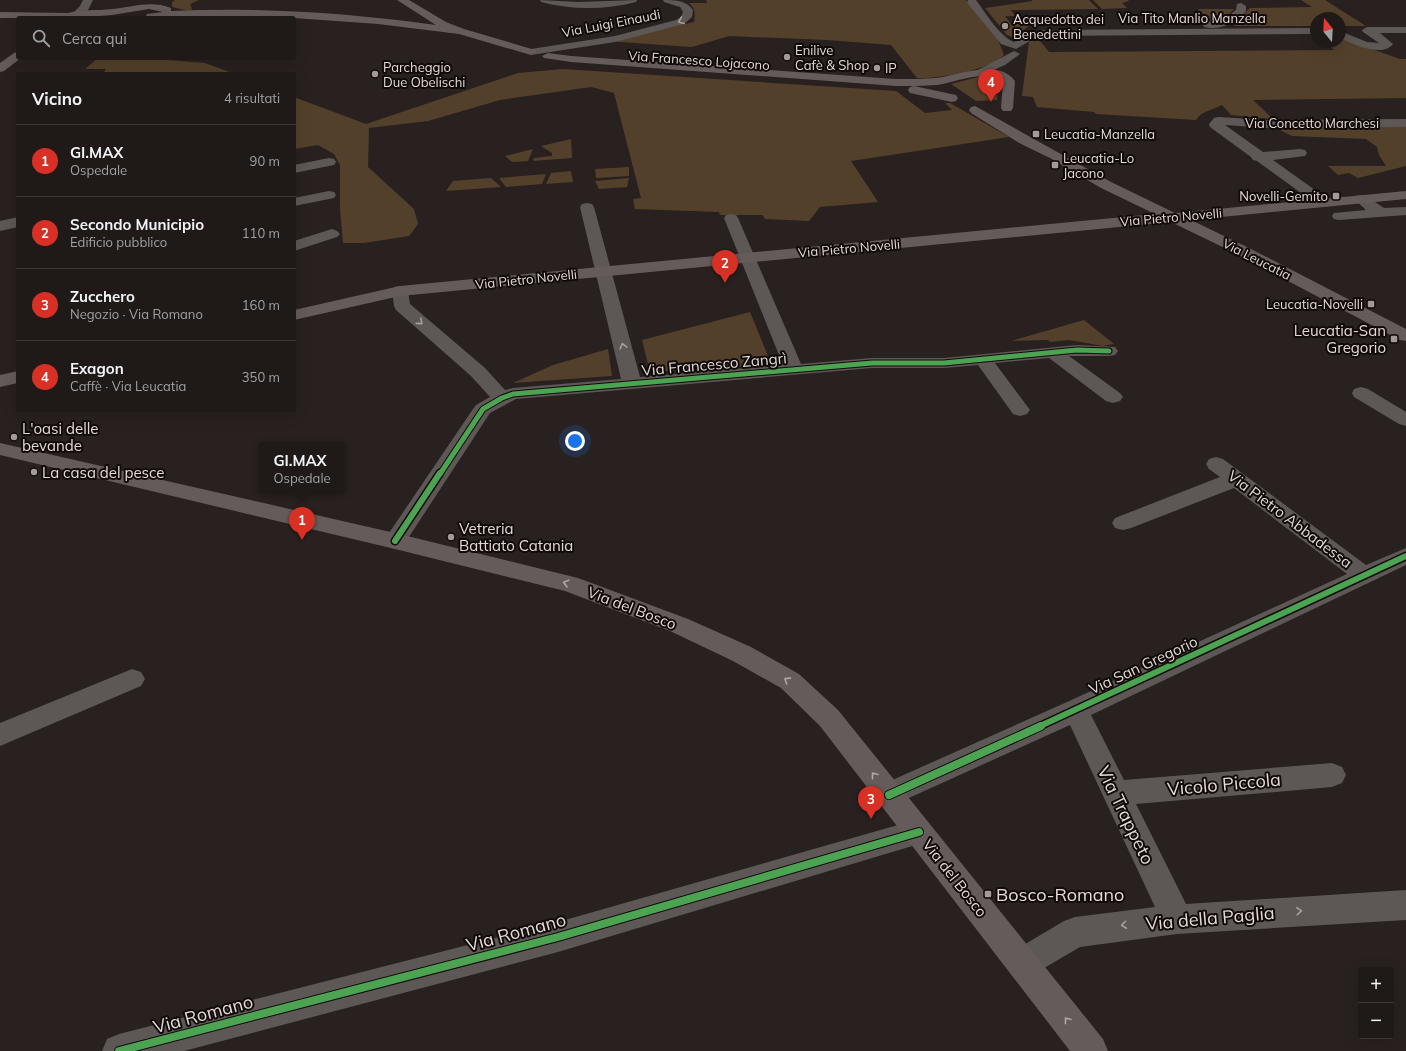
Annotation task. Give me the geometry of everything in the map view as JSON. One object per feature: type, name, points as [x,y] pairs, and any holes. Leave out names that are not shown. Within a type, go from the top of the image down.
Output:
[{"type":"main road","points":[[0,14],[70,16],[159,5],[170,0]]},
{"type":"main road","name":"Via Francesco Lojacono","points":[[402,0],[442,24],[535,58],[571,59],[890,82],[939,81],[980,72]]},
{"type":"main road","points":[[159,5],[171,12],[189,14]]},
{"type":"main road","points":[[151,16],[158,13],[159,5]]},
{"type":"main road","points":[[162,16],[189,14],[252,14],[315,16],[460,31]]},
{"type":"main road","points":[[0,20],[16,21]]},
{"type":"main road","name":"Via Francesco Lojacono","points":[[413,25],[509,49],[535,58],[885,87],[916,90],[952,98]]},
{"type":"main road","points":[[1,67],[16,56]]},
{"type":"main road","points":[[975,110],[995,112],[1007,108],[1009,81],[1006,78],[996,74],[980,72]]},
{"type":"main road","points":[[939,81],[939,88],[952,98]]},
{"type":"main road","name":"Via Leucatia","points":[[952,98],[1106,185],[1243,250],[1406,336]]},
{"type":"main road","name":"Via Leucatia","points":[[1007,108],[1015,121],[1022,128],[1055,155]]},
{"type":"main road","name":"Via Leucatia","points":[[1106,185],[1120,204],[1121,214],[1116,222]]},
{"type":"main road","name":"Via Pietro Novelli","points":[[296,315],[400,291],[984,236],[1173,216],[1406,195]]},
{"type":"main road","points":[[0,381],[16,377]]},
{"type":"main road","name":"Via del Bosco","points":[[0,449],[395,541],[570,584],[680,625],[742,654],[790,681],[829,718],[1091,1051]]},
{"type":"street","points":[[70,16],[86,6],[88,0]]},
{"type":"street","points":[[93,0],[91,10],[98,13]]},
{"type":"street","name":"Via Luigi Einaudi","points":[[545,0],[561,4],[585,6],[632,0]]},
{"type":"street","name":"Via Luigi Einaudi","points":[[535,58],[615,39],[687,19],[687,9],[684,5],[668,0]]},
{"type":"street","points":[[975,5],[998,36],[1005,42],[1018,46],[1009,71],[1009,81]]},
{"type":"street","name":"Via Tito Manlio Manzella","points":[[980,72],[1001,63],[1033,34],[1045,30],[1222,24],[1238,15],[1241,10],[1241,6]]},
{"type":"street","name":"Via Tito Manlio Manzella","points":[[1045,30],[1310,31]]},
{"type":"street","points":[[1346,36],[1369,45],[1384,46],[1388,44],[1368,30]]},
{"type":"street","points":[[1346,31],[1406,30]]},
{"type":"street","name":"Via Concetto Marchesi","points":[[1258,156],[1215,124],[1218,121],[1268,124],[1406,123]]},
{"type":"street","points":[[1258,156],[1300,153]]},
{"type":"street","points":[[1258,156],[1324,203]]},
{"type":"street","points":[[296,169],[329,162]]},
{"type":"street","points":[[296,202],[329,195]]},
{"type":"street","points":[[1360,199],[1381,213]]},
{"type":"street","points":[[587,207],[632,384]]},
{"type":"street","points":[[1339,216],[1406,211]]},
{"type":"street","points":[[731,218],[794,370]]},
{"type":"street","points":[[0,226],[16,222]]},
{"type":"street","points":[[296,245],[332,234]]},
{"type":"street","points":[[400,291],[402,306],[478,372],[502,398]]},
{"type":"street","name":"Via Francesco Zangrì","points":[[395,541],[483,409],[502,398],[528,392],[794,370],[872,364],[944,363],[1078,350],[1109,351]]},
{"type":"street","points":[[1052,352],[1114,397]]},
{"type":"street","points":[[983,360],[1020,410]]},
{"type":"street","points":[[1362,393],[1406,420]]},
{"type":"street","name":"Via Pietro Abbadessa","points":[[1216,464],[1364,575]]},
{"type":"street","points":[[1123,523],[1236,479]]},
{"type":"street","name":"Via San Gregorio","points":[[890,795],[1406,556]]},
{"type":"street","points":[[0,735],[132,679]]},
{"type":"street","name":"Via Trappeto","points":[[1076,710],[1177,919]]},
{"type":"street","name":"Vicolo Piccola","points":[[1116,793],[1332,775]]},
{"type":"street","name":"Via Romano","points":[[119,1051],[558,937],[919,832]]},
{"type":"street","name":"Via della Paglia","points":[[1023,963],[1075,932],[1177,919],[1406,905]]},
{"type":"shaded area","points":[[175,0],[199,0],[190,4],[192,9],[189,11],[172,7],[172,2]]},
{"type":"shaded area","points":[[706,0],[966,0],[996,35],[1004,55],[988,65],[976,69],[937,77],[917,78],[891,45],[827,40],[729,36],[692,47],[606,41],[694,22],[694,10],[689,3],[707,3]]},
{"type":"shaded area","points":[[1031,0],[1089,0],[1098,9],[1011,10],[1015,16],[1005,16],[1011,24],[1025,24],[1029,26],[1021,32],[1017,39],[1007,35],[985,8],[1033,1]]},
{"type":"shaded area","points":[[1093,0],[1129,1],[1122,3],[1127,8],[1102,9]]},
{"type":"shaded area","points":[[1301,0],[1325,0],[1344,12],[1310,12],[1310,26],[1235,26],[1234,23],[1250,8],[1312,7]]},
{"type":"shaded area","points":[[1198,9],[1234,9],[1224,19],[1212,22]]},
{"type":"shaded area","points":[[1346,13],[1366,26],[1346,26]]},
{"type":"shaded area","points":[[1346,40],[1400,59],[1406,59],[1406,98],[1253,100],[1273,119],[1231,115],[1222,105],[1201,114],[1196,120],[1096,114],[1094,112],[1037,107],[1033,97],[1022,96],[1029,41],[1040,41],[1049,52],[1334,50],[1332,48],[1346,48]]},
{"type":"shaded area","points":[[96,60],[167,60],[205,63],[230,72],[104,72],[106,69],[85,69]]},
{"type":"shaded area","points":[[563,69],[896,91],[925,113],[952,110],[945,103],[950,103],[1009,137],[851,161],[878,202],[820,207],[809,221],[765,219],[763,215],[720,215],[719,212],[635,209],[633,199],[641,198],[614,93],[591,87],[500,100],[428,121],[369,128],[368,167],[414,209],[418,224],[409,236],[364,243],[343,243],[340,209],[340,165],[334,154],[318,145],[296,149],[296,98],[366,124],[518,73]]},
{"type":"shaded area","points":[[982,76],[994,78],[998,81],[997,100],[976,101],[951,84]]},
{"type":"shaded area","points":[[1406,125],[1406,166],[1358,178],[1349,173],[1338,175],[1328,166],[1386,166],[1379,155],[1377,147],[1366,139],[1292,136],[1274,127]]},
{"type":"shaded area","points":[[571,139],[572,158],[533,161],[534,158],[552,156],[552,153],[541,146]]},
{"type":"shaded area","points":[[533,149],[528,161],[512,162],[505,156]]},
{"type":"shaded area","points":[[629,167],[629,176],[596,178],[595,169]]},
{"type":"shaded area","points":[[571,171],[573,182],[546,184],[551,173]]},
{"type":"shaded area","points":[[546,174],[542,184],[506,187],[499,178]]},
{"type":"shaded area","points":[[491,178],[501,187],[446,191],[453,181]]},
{"type":"shaded area","points":[[629,178],[627,187],[599,189],[595,181]]},
{"type":"shaded area","points":[[750,312],[770,361],[768,365],[650,372],[642,340]]},
{"type":"shaded area","points":[[1084,320],[1114,344],[1103,346],[1069,340],[1050,342],[1048,340],[1011,341]]},
{"type":"shaded area","points":[[608,349],[612,376],[513,383],[553,365]]},
{"type":"cycle path","points":[[395,541],[483,409],[502,398],[513,394],[872,363],[944,363],[1077,350],[1109,351]]},
{"type":"cycle path","points":[[889,795],[1076,710],[1406,556]]},
{"type":"cycle path","points":[[119,1051],[558,937],[919,832]]},
{"type":"place","name":"Acquedotto dei Benedettini","points":[[1005,26]]},
{"type":"place","name":"Enilive Cafè & Shop","points":[[787,57]]},
{"type":"place","name":"IP","points":[[877,68]]},
{"type":"place","name":"Parcheggio Due Obelischi","points":[[375,74]]},
{"type":"place","name":"Exagon","points":[[991,102]]},
{"type":"place","name":"Leucatia-Manzella","points":[[1036,134]]},
{"type":"place","name":"Leucatia-Lo Jacono","points":[[1055,165]]},
{"type":"place","name":"Novelli-Gemito","points":[[1336,196]]},
{"type":"place","name":"Secondo Municipio","points":[[725,283]]},
{"type":"place","name":"Leucatia-Novelli","points":[[1371,304]]},
{"type":"place","name":"Leucatia-San Gregorio","points":[[1394,339]]},
{"type":"place","name":"L'oasi delle bevande","points":[[14,437]]},
{"type":"place","name":"La casa del pesce","points":[[34,472]]},
{"type":"place","name":"Vetreria Battiato Catania","points":[[451,537]]},
{"type":"place","name":"GI.MAX","points":[[302,540]]},
{"type":"place","name":"Zucchero","points":[[871,819]]},
{"type":"place","name":"Bosco-Romano","points":[[988,894]]}]
